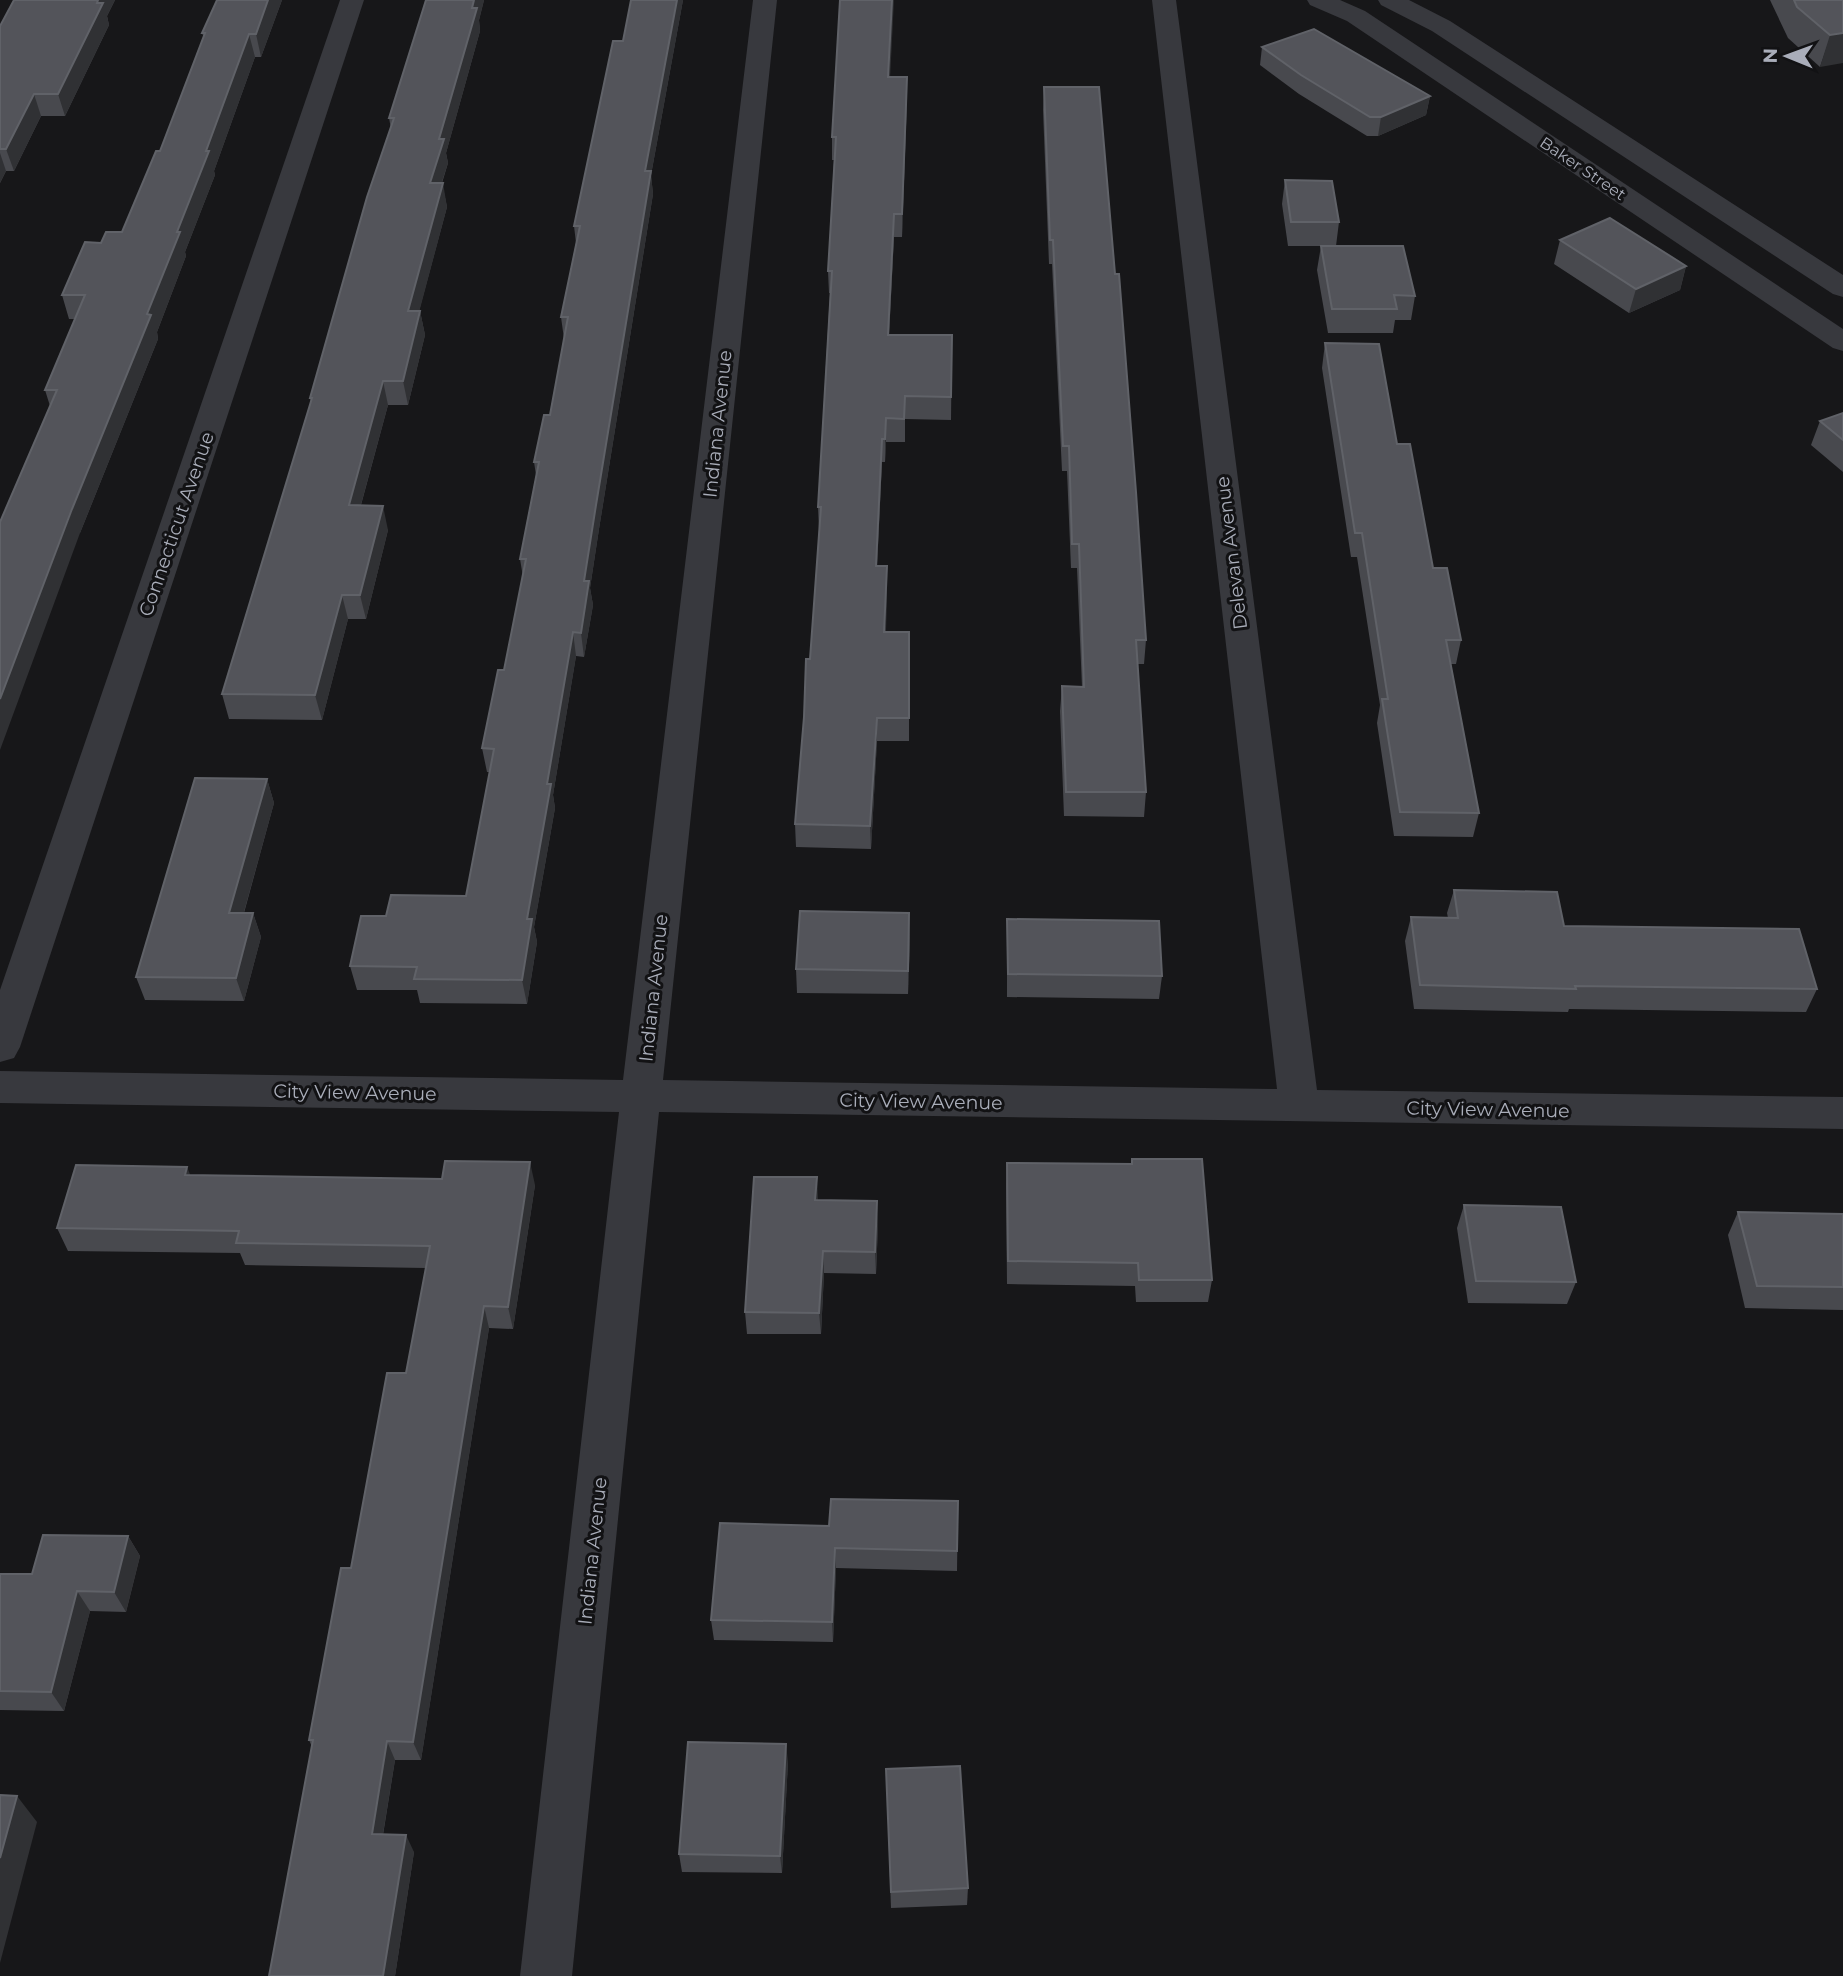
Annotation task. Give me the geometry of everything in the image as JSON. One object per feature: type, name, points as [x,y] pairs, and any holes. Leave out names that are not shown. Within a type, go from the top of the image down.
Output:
[{"type":"street","name":"Connecticut Avenue","points":[[0,1047],[352,0]]},
{"type":"street","name":"Indiana Avenue","points":[[546,1976],[641,1096],[765,0]]},
{"type":"street","name":"Delevan Avenue","points":[[1164,0],[1299,1107]]},
{"type":"street","name":"Baker Street","points":[[1319,0],[1356,16],[1843,342]]},
{"type":"street","points":[[1393,1],[1410,40],[1445,76]]},
{"type":"street","points":[[1393,1],[1441,26],[1843,288]]},
{"type":"street","name":"City View Avenue","points":[[0,1087],[1299,1107],[1843,1112]]},
{"type":"building","points":[[14,0],[98,0],[97,3],[103,3],[58,94],[34,94],[6,149],[0,149],[0,26]]},
{"type":"building","points":[[217,0],[268,0],[256,34],[249,34],[206,151],[209,151],[177,232],[180,232],[147,314],[151,315],[72,509],[0,699],[0,522],[57,390],[45,390],[85,295],[62,295],[85,242],[101,243],[106,232],[122,232],[156,151],[160,151],[205,33],[202,33]]},
{"type":"building","points":[[426,0],[474,0],[472,8],[477,8],[439,139],[444,139],[430,183],[443,183],[408,311],[420,311],[403,381],[383,381],[349,505],[383,506],[360,595],[342,595],[315,695],[222,694],[312,398],[367,197],[394,118],[389,118]]},
{"type":"building","points":[[631,0],[677,0],[645,171],[651,171],[584,581],[589,581],[581,633],[573,632],[547,784],[551,784],[527,919],[532,919],[522,980],[414,979],[417,967],[350,966],[361,916],[386,916],[391,895],[466,896],[494,749],[482,748],[498,670],[504,670],[526,559],[520,559],[539,462],[534,462],[544,415],[550,415],[568,317],[561,317],[580,226],[574,226],[613,41],[623,41]]},
{"type":"building","points":[[840,0],[892,0],[888,77],[907,77],[902,214],[894,214],[888,335],[952,335],[951,397],[905,396],[904,419],[886,418],[885,439],[882,439],[876,566],[887,566],[884,632],[909,632],[909,718],[877,718],[870,826],[795,824],[806,659],[810,659],[821,507],[818,507],[832,271],[828,271]]},
{"type":"building","points":[[1794,0],[1843,0],[1843,33],[1830,35],[1797,7]]},
{"type":"building","points":[[1314,29],[1430,96],[1381,117],[1370,117],[1301,75],[1262,47]]},
{"type":"building","points":[[1044,87],[1099,87],[1115,274],[1119,274],[1146,640],[1136,640],[1146,792],[1066,792],[1062,686],[1084,687],[1079,544],[1072,544],[1069,446],[1063,446]]},
{"type":"building","points":[[1285,180],[1332,181],[1339,222],[1291,222]]},
{"type":"building","points":[[1610,218],[1686,266],[1636,289],[1560,240]]},
{"type":"building","points":[[1321,246],[1403,246],[1415,296],[1394,295],[1397,309],[1332,309]]},
{"type":"building","points":[[1325,343],[1379,344],[1397,444],[1410,444],[1433,568],[1447,568],[1461,640],[1446,640],[1479,813],[1400,812],[1382,699],[1388,699],[1362,533],[1355,533]]},
{"type":"building","points":[[1843,413],[1843,440],[1820,421]]},
{"type":"building","points":[[195,778],[267,779],[229,913],[253,913],[236,978],[136,977]]},
{"type":"building","points":[[1454,890],[1557,892],[1564,926],[1799,929],[1817,989],[1575,986],[1576,989],[1420,985],[1411,917],[1458,918]]},
{"type":"building","points":[[800,911],[909,913],[908,971],[796,969]]},
{"type":"building","points":[[1007,919],[1159,921],[1162,976],[1008,974]]},
{"type":"building","points":[[1132,1159],[1202,1159],[1212,1280],[1139,1280],[1138,1263],[1008,1261],[1007,1163],[1132,1164]]},
{"type":"building","points":[[445,1161],[530,1162],[508,1307],[484,1306],[413,1742],[387,1741],[372,1834],[406,1835],[383,1976],[269,1976],[313,1740],[309,1740],[341,1568],[351,1568],[387,1373],[406,1373],[430,1246],[236,1243],[239,1231],[57,1228],[76,1165],[187,1167],[185,1175],[442,1179]]},
{"type":"building","points":[[754,1177],[817,1177],[815,1200],[877,1201],[875,1252],[823,1251],[819,1313],[745,1312]]},
{"type":"building","points":[[1464,1205],[1561,1207],[1576,1282],[1476,1281]]},
{"type":"building","points":[[1738,1212],[1843,1214],[1843,1287],[1757,1286]]},
{"type":"building","points":[[831,1499],[958,1501],[957,1551],[835,1548],[832,1622],[711,1620],[720,1523],[829,1526]]},
{"type":"building","points":[[43,1535],[128,1536],[114,1592],[77,1591],[51,1692],[0,1691],[0,1574],[32,1574]]},
{"type":"building","points":[[688,1742],[786,1744],[780,1856],[679,1854]]},
{"type":"building","points":[[960,1766],[968,1888],[891,1892],[886,1769]]},
{"type":"building","points":[[0,1795],[17,1796],[0,1858]]}]
